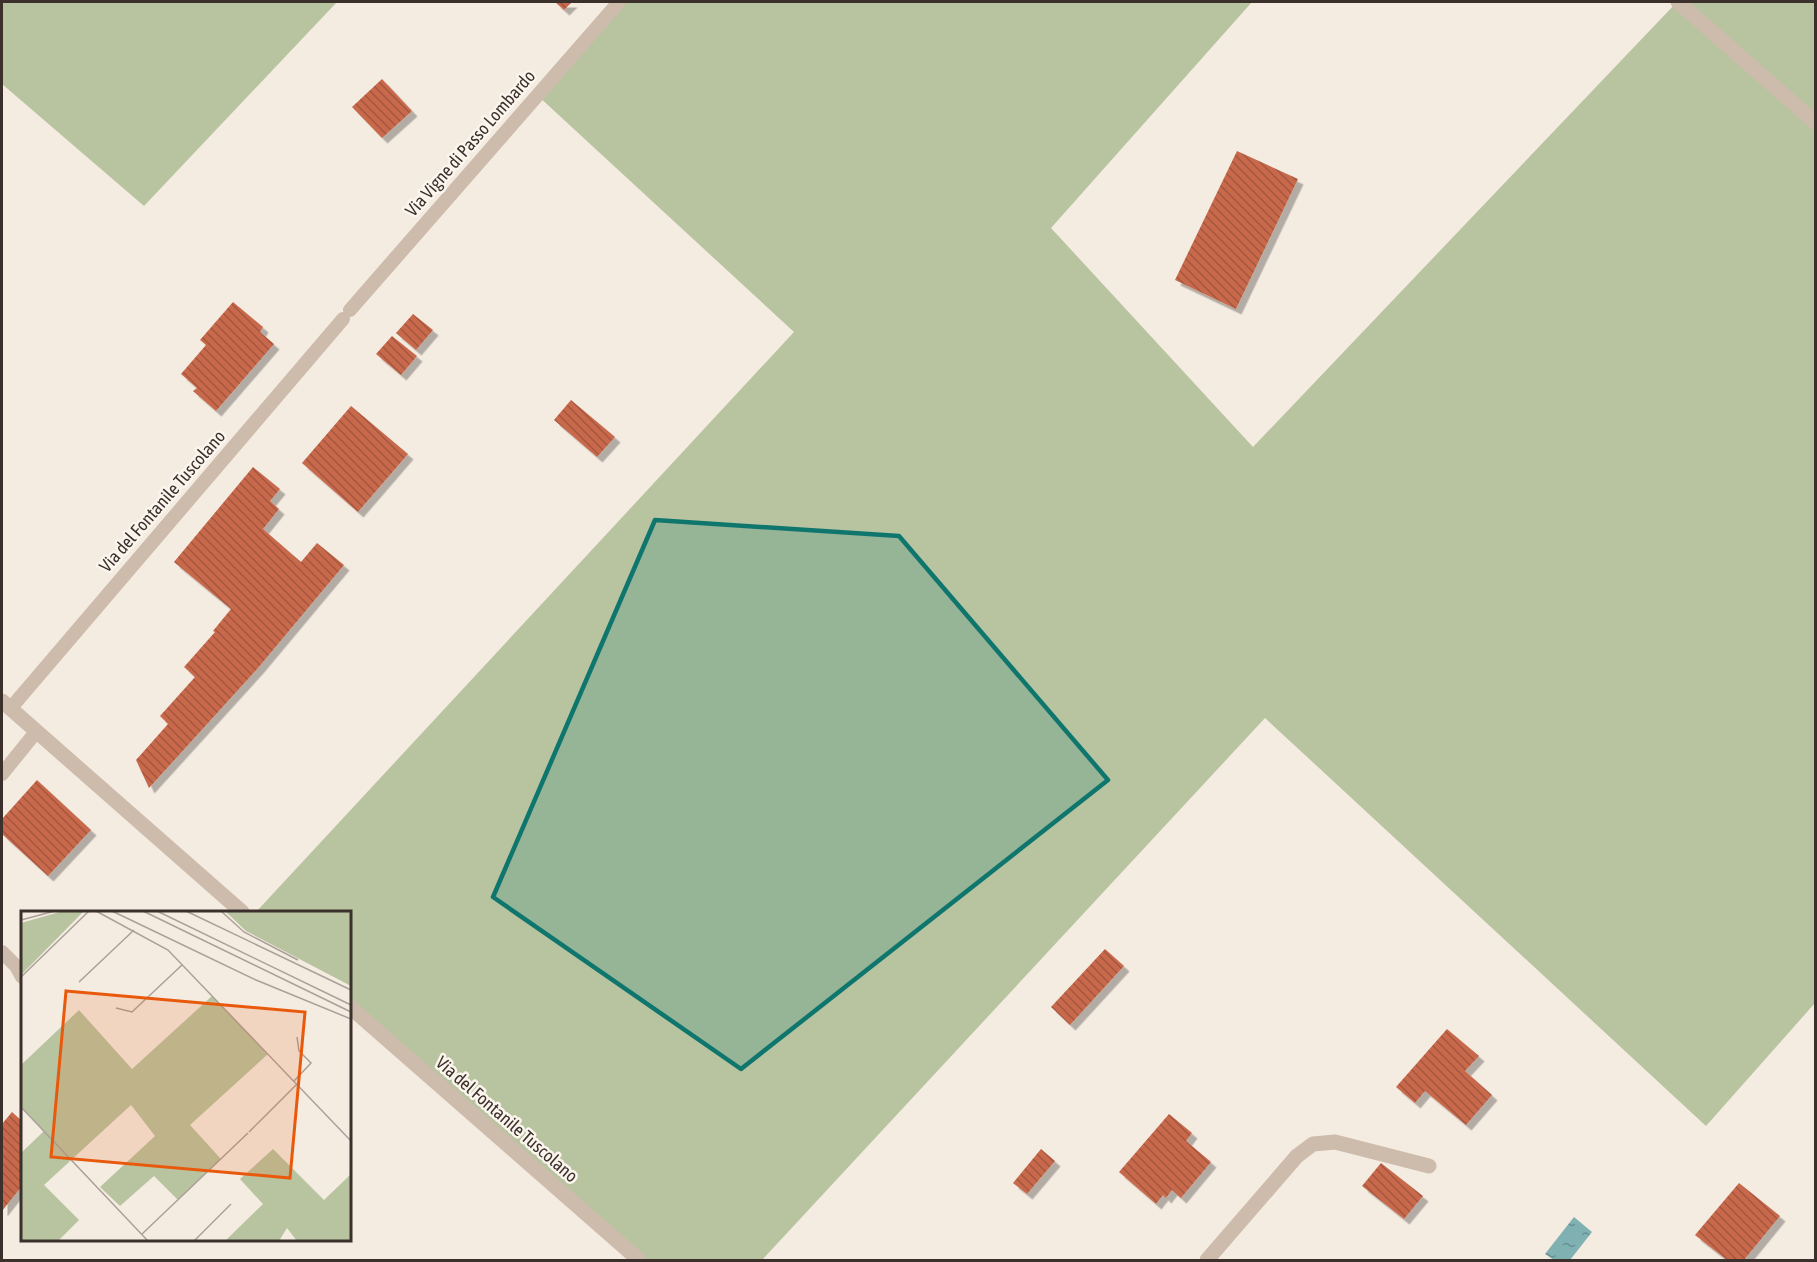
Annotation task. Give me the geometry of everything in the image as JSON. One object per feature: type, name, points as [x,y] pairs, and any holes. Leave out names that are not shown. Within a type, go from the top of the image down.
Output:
[{"type":"street","points":[[1678,2],[1815,123]]},
{"type":"street","name":"Via del Fontanile Tuscolano","points":[[6,705],[241,911]]},
{"type":"street","name":"Via del Fontanile Tuscolano","points":[[351,1008],[639,1260]]},
{"type":"street","points":[[1207,1260],[1297,1155],[1313,1144],[1335,1142],[1429,1166]]},
{"type":"lane","name":"Via Vigne di Passo Lombardo","points":[[346,314],[619,2]]},
{"type":"lane","name":"Via del Fontanile Tuscolano","points":[[6,705],[346,314]]},
{"type":"lane","points":[[2,774],[36,732]]},
{"type":"lane","points":[[2,952],[16,966],[21,975]]},
{"type":"highlighted area","points":[[655,520],[899,536],[1108,780],[741,1069],[493,897]]},
{"type":"green space","points":[[2,2],[337,2],[144,206],[2,84]]},
{"type":"green space","points":[[619,2],[1252,2],[1051,228],[1253,447],[1677,2],[1815,2],[1815,1003],[1706,1126],[1265,718],[762,1260],[639,1260],[351,1008],[351,911],[257,911],[794,332],[537,95]]},
{"type":"water","points":[[1574,1217],[1592,1232],[1570,1260],[1554,1260],[1545,1254]]},
{"type":"building","points":[[555,2],[572,2],[564,10]]},
{"type":"building","points":[[382,79],[412,111],[382,138],[352,107]]},
{"type":"building","points":[[1237,151],[1298,179],[1236,309],[1175,280]]},
{"type":"building","points":[[233,302],[263,327],[260,332],[274,344],[216,411],[193,391],[197,388],[181,374],[206,345],[200,340]]},
{"type":"building","points":[[413,314],[433,330],[416,350],[396,333]]},
{"type":"building","points":[[392,336],[417,356],[401,375],[376,354]]},
{"type":"building","points":[[571,400],[615,437],[597,457],[554,420]]},
{"type":"building","points":[[351,406],[408,454],[358,512],[302,463]]},
{"type":"building","points":[[253,467],[280,489],[270,501],[279,509],[263,529],[301,562],[317,543],[344,565],[258,668],[149,788],[136,760],[168,724],[160,716],[195,677],[184,667],[215,632],[213,631],[231,609],[174,562]]},
{"type":"building","points":[[37,780],[91,830],[48,876],[2,834],[2,819]]},
{"type":"building","points":[[1105,949],[1124,966],[1070,1025],[1051,1007]]},
{"type":"building","points":[[1447,1029],[1479,1056],[1465,1071],[1492,1095],[1466,1125],[1425,1091],[1415,1103],[1396,1087]]},
{"type":"building","points":[[12,1112],[21,1120],[21,1187],[2,1211],[2,1124]]},
{"type":"building","points":[[1169,1114],[1192,1133],[1186,1141],[1211,1162],[1181,1198],[1172,1190],[1166,1198],[1163,1195],[1156,1204],[1119,1172]]},
{"type":"building","points":[[1041,1149],[1055,1161],[1027,1194],[1013,1183]]},
{"type":"building","points":[[1381,1163],[1423,1196],[1404,1219],[1362,1186]]},
{"type":"building","points":[[1739,1183],[1780,1216],[1744,1260],[1727,1260],[1695,1235]]}]
